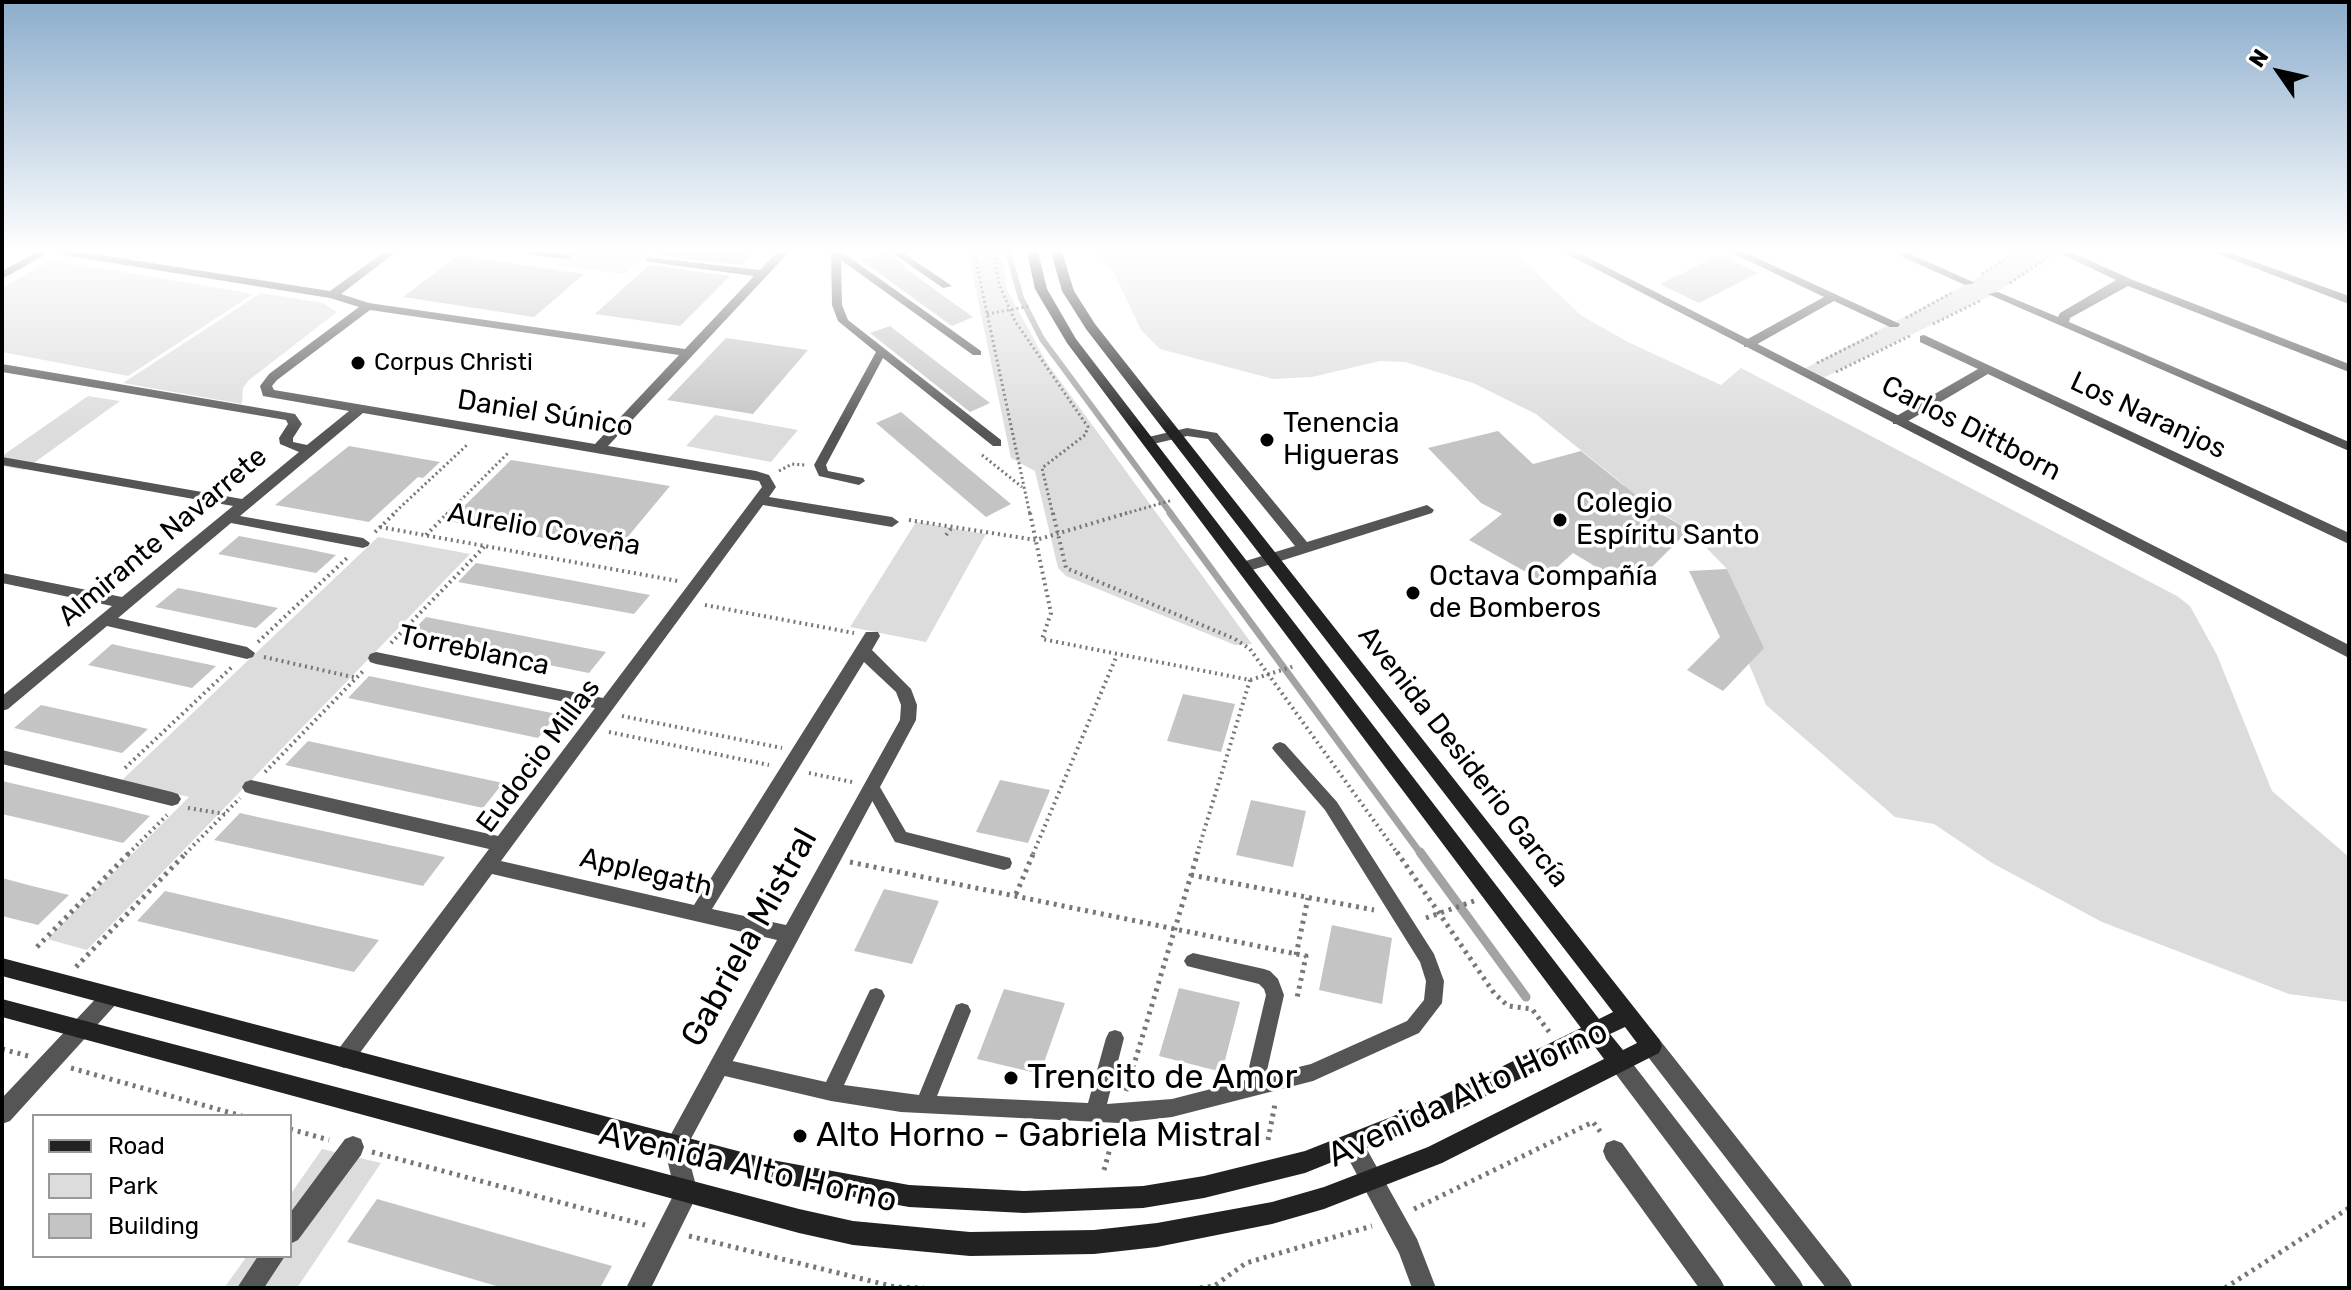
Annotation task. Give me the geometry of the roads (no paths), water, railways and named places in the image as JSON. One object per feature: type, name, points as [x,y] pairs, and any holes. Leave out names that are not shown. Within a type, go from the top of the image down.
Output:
[{"type":"main road","name":"Avenida Desiderio García","points":[[1054,312],[1619,1062]]},
{"type":"main road","name":"Avenida Desiderio García","points":[[1080,312],[1269,559],[1652,1046]]},
{"type":"main road","points":[[1119,401],[1142,395]]},
{"type":"main road","points":[[1306,648],[1333,640]]},
{"type":"main road","name":"Avenida Alto Horno","points":[[2,967],[675,1147],[839,1186],[909,1196],[1024,1202],[1096,1201],[1204,1187],[1268,1172],[1352,1145],[1563,1050],[1628,1015]]},
{"type":"main road","name":"Avenida Alto Horno","points":[[2,1008],[687,1193],[853,1233],[911,1240],[1030,1245],[1094,1242],[1220,1225],[1272,1213],[1373,1181],[1447,1148],[1652,1046]]},
{"type":"street","name":"Daniel Súnico","points":[[360,312],[273,377],[266,390],[279,397],[598,449],[765,487],[892,522]]},
{"type":"street","points":[[410,312],[688,353]]},
{"type":"street","points":[[598,449],[726,312]]},
{"type":"street","name":"Carlos Dittborn","points":[[1686,312],[2349,652]]},
{"type":"street","points":[[1748,344],[1803,312]]},
{"type":"street","points":[[1866,312],[1894,324]]},
{"type":"street","points":[[2041,312],[2349,447]]},
{"type":"street","points":[[2063,321],[2064,316],[2071,312]]},
{"type":"street","points":[[2206,312],[2349,368]]},
{"type":"street","name":"Los Naranjos","points":[[1922,333],[1986,370],[2349,539]]},
{"type":"street","points":[[2,368],[290,417],[295,424],[286,438],[287,444],[309,450]]},
{"type":"street","points":[[1898,421],[1986,370]]},
{"type":"street","name":"Almirante Navarrete","points":[[2,705],[358,410]]},
{"type":"street","points":[[1149,441],[1194,432],[1212,436],[1304,548]]},
{"type":"street","points":[[2,461],[244,504]]},
{"type":"street","name":"Eudocio Millas","points":[[344,1058],[700,585],[765,487]]},
{"type":"street","points":[[1244,567],[1427,510]]},
{"type":"street","points":[[228,518],[363,543]]},
{"type":"street","points":[[2,578],[125,603]]},
{"type":"street","points":[[104,620],[247,653]]},
{"type":"street","name":"Gabriela Mistral","points":[[675,1147],[908,720],[909,705],[903,689],[867,644],[698,914]]},
{"type":"street","name":"Torreblanca","points":[[376,658],[606,709]]},
{"type":"street","points":[[2,757],[172,799]]},
{"type":"street","points":[[251,787],[504,845]]},
{"type":"street","name":"Applegath","points":[[489,866],[791,935]]},
{"type":"street","points":[[2,1114],[111,996]]},
{"type":"street","name":"Avenida Desiderio García","points":[[1652,1046],[1841,1288]]},
{"type":"street","name":"Avenida Desiderio García","points":[[1619,1062],[1792,1288]]},
{"type":"street","points":[[1352,1145],[1409,1247],[1424,1288]]},
{"type":"street","points":[[292,1229],[353,1147]]},
{"type":"street","points":[[638,1288],[687,1193],[675,1147]]},
{"type":"street","points":[[1614,1151],[1713,1288]]},
{"type":"street","points":[[249,1288],[272,1258]]},
{"type":"lane","points":[[840,312],[852,330],[997,443]]},
{"type":"lane","points":[[920,312],[977,353]]},
{"type":"lane","points":[[859,481],[823,473],[820,465],[881,352]]},
{"type":"lane","points":[[719,1067],[831,1092],[924,1105],[1119,1114],[1172,1108],[1280,1081],[1375,1047],[1413,1027],[1429,1012],[1435,992],[1433,970],[1331,806],[1280,748]]},
{"type":"lane","points":[[872,786],[901,837],[1004,863]]},
{"type":"lane","points":[[1193,961],[1264,977],[1275,990],[1254,1088]]},
{"type":"lane","points":[[831,1092],[876,996]]},
{"type":"lane","points":[[924,1105],[962,1011]]},
{"type":"lane","points":[[1095,1113],[1115,1038]]},
{"type":"waterway","points":[[1028,312],[1042,339],[1172,515]]},
{"type":"waterway","points":[[1170,513],[1421,854]]},
{"type":"waterway","points":[[1420,852],[1526,997]]},
{"type":"place","name":"Corpus Christi","points":[[358,363]]},
{"type":"place","name":"Tenencia Higueras","points":[[1267,440]]},
{"type":"place","name":"Colegio Espíritu Santo","points":[[1560,520]]},
{"type":"place","name":"Octava Compañía de Bomberos","points":[[1413,593]]},
{"type":"place","name":"Trencito de Amor","points":[[1011,1078]]},
{"type":"place","name":"Alto Horno - Gabriela Mistral","points":[[800,1136]]}]
